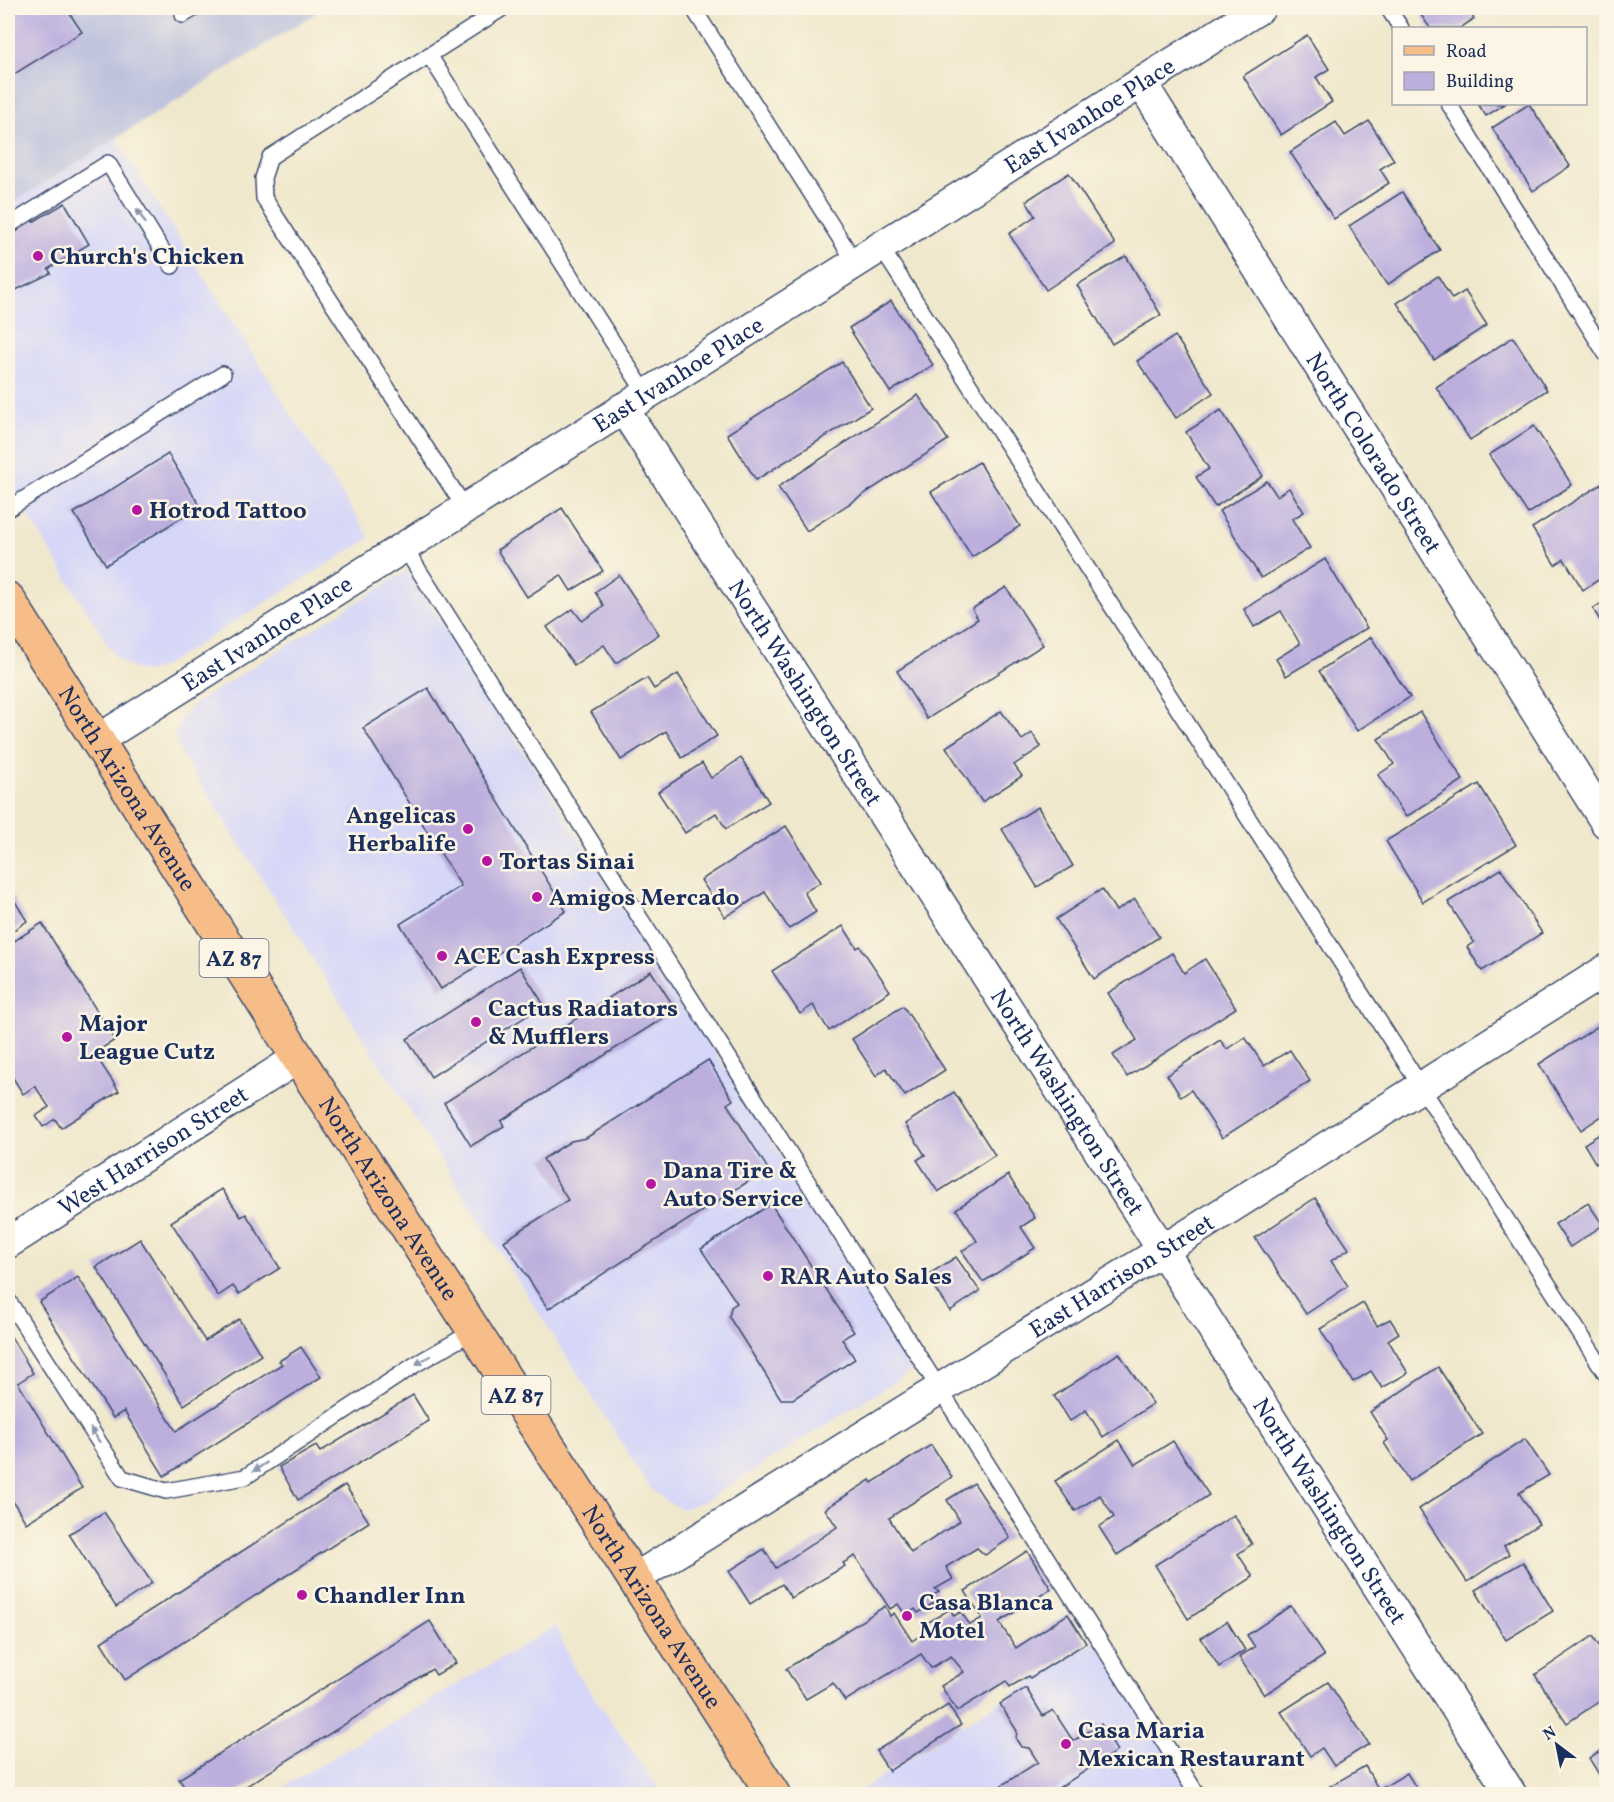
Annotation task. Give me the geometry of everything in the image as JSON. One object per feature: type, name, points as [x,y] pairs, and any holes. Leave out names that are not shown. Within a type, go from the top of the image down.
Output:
[{"type":"main road","name":"North Arizona Avenue","points":[[8,599],[298,1058],[773,1794]]},
{"type":"street","name":"East Ivanhoe Place","points":[[96,741],[1260,8]]},
{"type":"street","name":"North Colorado Street","points":[[1141,82],[1606,823]]},
{"type":"street","name":"North Washington Street","points":[[635,401],[1162,1251],[1511,1794]]},
{"type":"street","name":"East Harrison Street","points":[[634,1579],[1162,1251],[1606,970]]},
{"type":"street","name":"West Harrison Street","points":[[8,1243],[298,1058]]},
{"type":"lane","points":[[465,508],[264,198],[263,178],[270,157],[502,8]]},
{"type":"lane","points":[[693,8],[855,262]]},
{"type":"lane","points":[[1388,8],[1400,27]]},
{"type":"lane","points":[[429,55],[635,401]]},
{"type":"lane","points":[[1450,105],[1606,354]]},
{"type":"lane","points":[[8,226],[108,163],[172,266]]},
{"type":"lane","points":[[880,246],[1606,1374]]},
{"type":"lane","points":[[8,509],[223,374]]},
{"type":"lane","points":[[404,547],[1197,1794]]},
{"type":"lane","points":[[8,1300],[122,1478],[166,1491],[245,1477],[416,1364],[474,1331]]},
{"type":"shaded area","points":[[8,8],[324,8],[8,206]]},
{"type":"shaded area","points":[[116,139],[370,538],[162,667],[147,672],[133,669],[115,656],[8,483],[8,206]]},
{"type":"shaded area","points":[[408,570],[916,1368],[705,1501],[682,1509],[666,1501],[651,1489],[180,751],[174,736],[181,718],[195,703]]},
{"type":"shaded area","points":[[556,1626],[575,1670],[663,1794],[271,1794]]},
{"type":"shaded area","points":[[1096,1640],[1192,1794],[855,1794]]},
{"type":"building","points":[[8,8],[66,8],[82,32],[8,78]]},
{"type":"building","points":[[1416,8],[1467,8],[1474,19],[1462,27],[1429,27]]},
{"type":"building","points":[[1307,35],[1329,69],[1316,77],[1332,102],[1281,135],[1243,76]]},
{"type":"building","points":[[1479,105],[1503,105],[1486,116]]},
{"type":"building","points":[[1530,105],[1570,166],[1533,191],[1492,128]]},
{"type":"building","points":[[1369,121],[1394,160],[1380,169],[1389,183],[1334,219],[1290,152],[1336,122],[1345,136]]},
{"type":"building","points":[[1069,173],[1115,244],[1046,290],[1009,234],[1035,216],[1026,201]]},
{"type":"building","points":[[1402,192],[1440,250],[1387,285],[1349,226]]},
{"type":"building","name":"Church's Chicken","points":[[65,203],[89,244],[48,269],[51,273],[16,290],[8,277],[8,237],[31,219],[33,222]]},
{"type":"building","points":[[1126,256],[1161,315],[1112,344],[1077,285]]},
{"type":"building","points":[[1438,276],[1452,299],[1465,291],[1487,325],[1434,360],[1397,303]]},
{"type":"building","points":[[891,301],[933,365],[890,392],[849,328]]},
{"type":"building","points":[[1175,336],[1213,393],[1176,418],[1137,361]]},
{"type":"building","points":[[1513,337],[1547,390],[1470,440],[1436,387]]},
{"type":"building","points":[[842,362],[871,408],[756,480],[727,434]]},
{"type":"building","points":[[918,395],[948,440],[807,531],[778,487]]},
{"type":"building","points":[[1221,410],[1263,476],[1215,507],[1196,477],[1209,469],[1186,432]]},
{"type":"building","points":[[1534,426],[1572,485],[1528,514],[1489,455]]},
{"type":"building","name":"Hotrod Tattoo","points":[[168,454],[200,506],[106,565],[74,513]]},
{"type":"building","points":[[979,462],[1020,526],[972,557],[931,492]]},
{"type":"building","points":[[1267,481],[1277,496],[1289,488],[1304,512],[1292,519],[1310,548],[1261,578],[1219,511]]},
{"type":"building","points":[[1603,483],[1606,488],[1606,575],[1583,590],[1564,559],[1555,565],[1532,528]]},
{"type":"building","points":[[562,508],[603,571],[571,591],[561,575],[527,597],[497,550]]},
{"type":"building","points":[[1325,559],[1367,628],[1286,676],[1276,659],[1300,644],[1281,611],[1254,627],[1244,609]]},
{"type":"building","points":[[619,575],[659,634],[616,663],[604,645],[574,665],[547,627],[573,609],[582,621],[604,606],[595,592]]},
{"type":"building","points":[[1006,587],[1043,645],[927,719],[897,671],[978,619],[972,609]]},
{"type":"building","points":[[1606,600],[1606,630],[1593,609]]},
{"type":"building","points":[[1371,637],[1410,697],[1357,731],[1319,671]]},
{"type":"building","points":[[678,674],[717,736],[682,758],[666,731],[621,760],[591,712],[647,678],[654,689]]},
{"type":"building","points":[[428,688],[566,911],[441,989],[400,924],[461,886],[363,728]]},
{"type":"building","points":[[1001,711],[1022,740],[1032,733],[1041,747],[1014,765],[1022,776],[982,802],[946,747]]},
{"type":"building","points":[[1420,712],[1463,780],[1406,817],[1378,775],[1394,764],[1378,739]]},
{"type":"building","points":[[741,758],[769,802],[726,829],[716,813],[685,833],[658,792],[702,763],[711,778]]},
{"type":"building","points":[[1479,784],[1516,845],[1423,902],[1386,841]]},
{"type":"building","points":[[1038,807],[1073,866],[1037,887],[1002,829]]},
{"type":"building","points":[[786,826],[821,882],[804,892],[816,912],[789,929],[765,892],[725,917],[701,880]]},
{"type":"building","points":[[1501,869],[1542,933],[1482,971],[1467,947],[1474,942],[1448,902]]},
{"type":"building","points":[[1102,889],[1116,911],[1135,899],[1159,937],[1094,979],[1056,919]]},
{"type":"building","points":[[8,890],[27,921],[8,934]]},
{"type":"building","points":[[42,923],[115,1040],[94,1053],[119,1091],[61,1128],[55,1119],[43,1127],[36,1116],[49,1107],[35,1086],[23,1094],[8,1070],[8,945]]},
{"type":"building","points":[[843,926],[857,948],[860,946],[890,991],[829,1031],[813,1005],[800,1014],[772,971]]},
{"type":"building","points":[[1172,953],[1184,973],[1205,959],[1236,1008],[1127,1077],[1113,1055],[1137,1040],[1108,993]]},
{"type":"building","name":"Cactus Radiators & Mufflers","points":[[520,967],[544,1005],[431,1077],[407,1039]]},
{"type":"building","points":[[651,971],[676,1010],[501,1121],[504,1126],[471,1146],[444,1103]]},
{"type":"building","points":[[903,1006],[945,1070],[905,1096],[886,1068],[876,1076],[852,1039]]},
{"type":"building","points":[[1606,1021],[1606,1113],[1581,1130],[1539,1064]]},
{"type":"building","points":[[1245,1037],[1264,1066],[1290,1050],[1310,1081],[1222,1138],[1191,1090],[1181,1097],[1167,1075],[1220,1040],[1227,1049]]},
{"type":"building","name":"Dana Tire & Auto Service","points":[[708,1060],[733,1100],[727,1104],[768,1169],[548,1309],[504,1241],[568,1200],[543,1159],[571,1141],[586,1138]]},
{"type":"building","points":[[954,1092],[995,1155],[938,1192],[917,1160],[925,1155],[905,1124]]},
{"type":"building","points":[[1606,1130],[1606,1157],[1596,1164],[1584,1144]]},
{"type":"building","points":[[1008,1175],[1035,1218],[1021,1227],[1035,1248],[983,1282],[962,1251],[977,1241],[956,1209]]},
{"type":"building","points":[[222,1189],[241,1217],[246,1214],[280,1268],[239,1294],[233,1286],[218,1296],[171,1222]]},
{"type":"building","points":[[1315,1198],[1349,1249],[1331,1261],[1348,1286],[1306,1314],[1255,1238]]},
{"type":"building","points":[[1588,1203],[1603,1225],[1570,1247],[1555,1224]]},
{"type":"building","name":"RAR Auto Sales","points":[[771,1204],[854,1332],[842,1339],[855,1359],[793,1399],[781,1399],[729,1317],[731,1307],[737,1303],[701,1249]]},
{"type":"building","points":[[140,1239],[205,1341],[239,1319],[261,1355],[184,1405],[96,1267]]},
{"type":"building","points":[[956,1257],[980,1291],[950,1311],[926,1276]]},
{"type":"building","points":[[78,1277],[176,1431],[282,1364],[279,1361],[301,1347],[321,1377],[164,1476],[124,1411],[113,1418],[39,1302]]},
{"type":"building","points":[[1363,1303],[1377,1326],[1390,1319],[1399,1333],[1388,1340],[1408,1373],[1382,1388],[1371,1371],[1353,1382],[1320,1329]]},
{"type":"building","points":[[8,1332],[33,1373],[18,1383],[82,1488],[26,1523],[8,1493]]},
{"type":"building","points":[[1119,1353],[1153,1404],[1103,1437],[1086,1410],[1070,1421],[1054,1396]]},
{"type":"building","points":[[1438,1367],[1482,1434],[1409,1481],[1384,1443],[1388,1440],[1370,1412]]},
{"type":"building","points":[[413,1395],[429,1421],[298,1500],[279,1467],[316,1446],[320,1452]]},
{"type":"building","points":[[1525,1439],[1549,1475],[1519,1493],[1539,1524],[1504,1546],[1509,1554],[1467,1582],[1419,1509]]},
{"type":"building","points":[[1119,1440],[1135,1465],[1173,1441],[1209,1495],[1117,1555],[1099,1527],[1114,1517],[1100,1495],[1075,1511],[1055,1481]]},
{"type":"building","points":[[931,1445],[952,1477],[889,1518],[911,1553],[960,1521],[947,1500],[974,1483],[1010,1538],[985,1555],[977,1548],[946,1567],[953,1579],[935,1589],[939,1592],[932,1596],[937,1601],[918,1613],[915,1609],[906,1616],[898,1604],[890,1609],[855,1556],[843,1563],[845,1566],[791,1598],[782,1584],[750,1604],[729,1571],[764,1549],[776,1568],[837,1527],[825,1509],[870,1480],[872,1483]]},
{"type":"building","points":[[345,1485],[369,1522],[125,1680],[101,1642]]},
{"type":"building","points":[[104,1512],[152,1583],[116,1607],[69,1534]]},
{"type":"building","points":[[1234,1515],[1252,1544],[1238,1554],[1253,1577],[1188,1619],[1155,1565]]},
{"type":"building","points":[[1027,1551],[1051,1589],[999,1622],[1016,1648],[1068,1614],[1086,1643],[1030,1678],[1028,1676],[1010,1687],[1006,1681],[957,1711],[941,1686],[964,1672],[951,1656],[931,1668],[921,1654],[845,1701],[833,1683],[806,1699],[786,1669],[885,1606],[890,1616],[894,1613],[912,1641],[925,1632],[922,1626],[950,1609],[954,1616],[961,1612],[970,1625],[982,1618],[965,1591]]},
{"type":"building","points":[[1523,1562],[1553,1611],[1506,1640],[1475,1590]]},
{"type":"building","points":[[1291,1606],[1324,1656],[1264,1695],[1239,1657],[1255,1647],[1247,1635]]},
{"type":"building","points":[[430,1621],[456,1663],[436,1675],[432,1669],[234,1794],[189,1794],[179,1779]]},
{"type":"building","points":[[1227,1621],[1245,1650],[1219,1667],[1201,1638]]},
{"type":"building","points":[[1593,1636],[1606,1657],[1606,1697],[1567,1723],[1535,1675]]},
{"type":"building","points":[[1328,1682],[1369,1744],[1334,1766],[1322,1748],[1310,1756],[1281,1712]]},
{"type":"building","name":"Casa Maria Mexican Restaurant","points":[[1026,1688],[1043,1716],[1053,1710],[1073,1741],[1101,1724],[1117,1751],[1049,1794],[988,1794],[1038,1762],[1029,1748],[1021,1747],[1016,1739],[1017,1731],[1000,1704]]},
{"type":"building","points":[[948,1705],[961,1725],[889,1771],[876,1751]]},
{"type":"building","points":[[1606,1747],[1606,1786],[1589,1758]]},
{"type":"building","points":[[1365,1766],[1379,1790],[1407,1773],[1420,1794],[1328,1794],[1325,1789]]},
{"type":"place","name":"Church's Chicken","points":[[38,256]]},
{"type":"place","name":"Hotrod Tattoo","points":[[137,510]]},
{"type":"place","name":"Angelicas Herbalife","points":[[468,829]]},
{"type":"place","name":"Tortas Sinai","points":[[487,861]]},
{"type":"place","name":"Amigos Mercado","points":[[537,897]]},
{"type":"place","name":"ACE Cash Express","points":[[442,956]]},
{"type":"place","name":"Cactus Radiators & Mufflers","points":[[476,1022]]},
{"type":"place","name":"Major League Cutz","points":[[67,1037]]},
{"type":"place","name":"Dana Tire & Auto Service","points":[[651,1184]]},
{"type":"place","name":"RAR Auto Sales","points":[[768,1276]]},
{"type":"place","name":"Chandler Inn","points":[[302,1595]]},
{"type":"place","name":"Casa Blanca Motel","points":[[907,1616]]},
{"type":"place","name":"Casa Maria Mexican Restaurant","points":[[1066,1744]]}]
